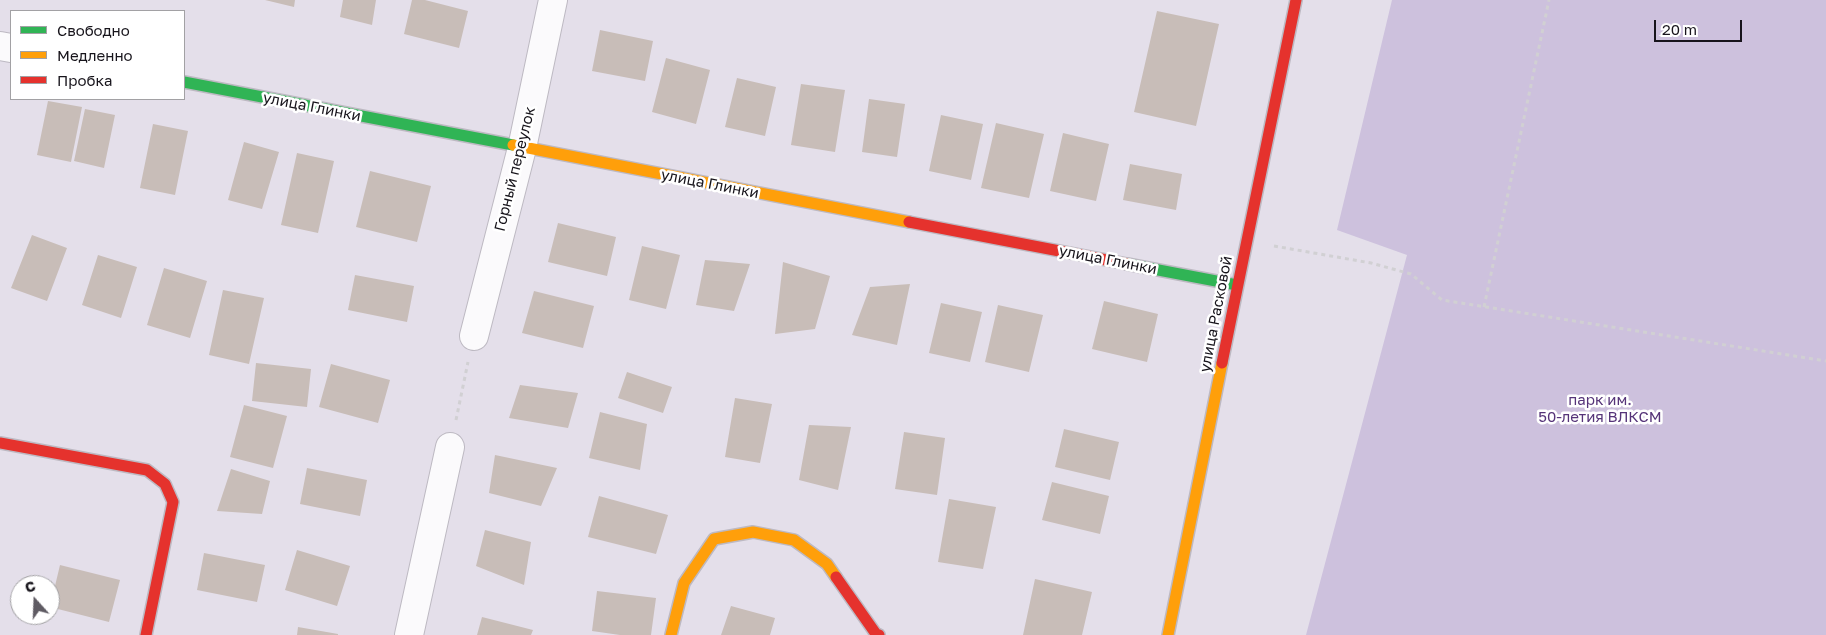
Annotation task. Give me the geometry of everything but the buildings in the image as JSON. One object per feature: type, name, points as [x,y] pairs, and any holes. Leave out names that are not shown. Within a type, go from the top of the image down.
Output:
[{"type":"street","name":"Горный переулок","points":[[474,336],[522,148],[553,0]]},
{"type":"street","name":"улица Расковой","points":[[1168,635],[1237,285],[1296,0]]},
{"type":"street","name":"улица Глинки","points":[[185,82],[1237,285]]},
{"type":"street","points":[[0,443],[147,470],[165,484],[173,502],[146,635]]},
{"type":"street","points":[[410,635],[450,447]]},
{"type":"street","points":[[671,635],[684,583],[714,539],[753,532],[794,540],[827,564],[876,634],[879,635]]},
{"type":"path","points":[[1484,307],[1549,0]]},
{"type":"path","points":[[1246,241],[1379,265],[1411,274],[1442,300],[1826,361]]},
{"type":"path","points":[[450,447],[474,336]]},
{"type":"green space","name":"парк им. 50-летия ВЛКСМ","points":[[1392,0],[1826,0],[1826,635],[1306,635],[1407,255],[1337,230]]},
{"type":"traffic: fast","points":[[185,82],[513,145]]},
{"type":"traffic: fast","points":[[1127,264],[1237,285]]},
{"type":"traffic: slow","points":[[513,145],[909,222]]},
{"type":"traffic: slow","points":[[1168,635],[1222,363]]},
{"type":"traffic: slow","points":[[671,635],[684,583],[714,539],[753,532],[794,540],[827,564],[836,577]]},
{"type":"traffic: jam","points":[[1222,363],[1296,0]]},
{"type":"traffic: jam","points":[[909,222],[1127,264]]},
{"type":"traffic: jam","points":[[0,443],[147,470],[165,484],[173,502],[146,635]]},
{"type":"traffic: jam","points":[[836,577],[876,634],[879,635]]}]
